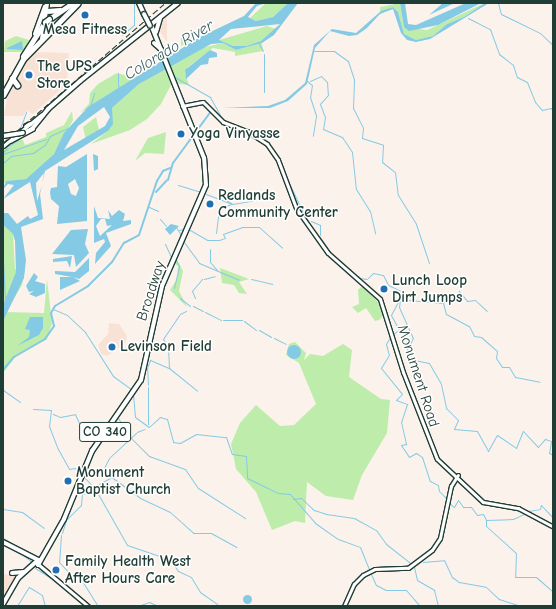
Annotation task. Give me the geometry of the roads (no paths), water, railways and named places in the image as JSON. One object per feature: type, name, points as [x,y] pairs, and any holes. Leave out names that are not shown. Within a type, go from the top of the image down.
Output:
[{"type":"highway","points":[[3,92],[33,39],[47,21],[73,3]]},
{"type":"highway","points":[[3,95],[8,82],[41,41],[78,3]]},
{"type":"highway","points":[[47,11],[67,7]]},
{"type":"highway","points":[[66,17],[67,7]]},
{"type":"highway","points":[[8,82],[17,85]]},
{"type":"main road","points":[[41,41],[47,11],[46,3]]},
{"type":"main road","points":[[33,39],[46,3]]},
{"type":"main road","name":"Broadway","points":[[139,3],[159,39],[183,106]]},
{"type":"main road","points":[[159,39],[156,22],[176,4]]},
{"type":"main road","points":[[3,136],[23,134],[56,100],[126,44],[134,41],[176,4]]},
{"type":"main road","points":[[56,100],[176,4]]},
{"type":"main road","name":"Broadway","points":[[151,25],[154,35],[162,50]]},
{"type":"main road","points":[[154,35],[154,42],[162,50]]},
{"type":"main road","points":[[162,50],[162,44],[166,42]]},
{"type":"main road","name":"Broadway","points":[[27,571],[39,562],[64,519],[92,451],[143,379],[152,323],[174,260],[179,259],[179,248],[206,181],[204,156],[193,133],[191,123],[175,83]]},
{"type":"main road","points":[[181,98],[189,104]]},
{"type":"main road","name":"Monument Road","points":[[183,106],[203,102],[225,124],[247,131],[269,147],[296,208],[324,248],[380,299],[431,449],[483,502],[524,510],[553,527]]},
{"type":"main road","name":"Broadway","points":[[186,113],[204,164],[206,181]]},
{"type":"main road","points":[[4,145],[28,134],[42,114]]},
{"type":"main road","points":[[30,127],[42,114]]},
{"type":"main road","points":[[4,145],[37,122]]},
{"type":"main road","points":[[204,156],[204,164]]},
{"type":"main road","points":[[344,606],[354,584],[363,575],[376,569],[408,568],[432,550],[440,538],[451,486],[458,476]]},
{"type":"main road","points":[[3,542],[24,551],[39,562],[88,606]]},
{"type":"main road","name":"Broadway","points":[[3,604],[27,571],[39,562]]},
{"type":"main road","points":[[12,573],[27,571]]},
{"type":"water","points":[[256,3],[266,3],[257,6],[248,17],[256,21],[273,17],[288,3],[298,3],[274,35],[262,43],[236,50],[223,43],[211,44],[139,84],[112,108],[113,124],[108,131],[45,171],[42,184],[44,173],[36,183],[37,201],[42,185],[40,194],[43,219],[21,227],[26,260],[24,278],[3,321],[3,305],[16,272],[15,241],[13,234],[3,225],[3,213],[8,213],[17,224],[28,216],[30,219],[38,215],[30,182],[3,199],[14,185],[8,184],[3,189],[6,181],[26,179],[54,154],[64,133],[88,107],[200,37],[244,16]],"holes":[[[280,24],[261,41],[246,46],[233,46],[219,40],[231,29]],[[104,107],[110,117],[105,126],[64,150],[78,126]]]},
{"type":"water","points":[[400,3],[405,3],[408,24],[416,25],[466,3],[481,3],[438,25],[409,31],[404,27]]},
{"type":"water","points":[[443,3],[455,3],[429,15]]},
{"type":"water","points":[[485,3],[489,3],[430,39],[416,42],[407,40],[401,33],[393,9],[380,14],[367,28],[357,35],[349,36],[330,31],[315,48],[307,84],[288,101],[270,108],[222,108],[268,106],[285,100],[305,83],[314,45],[332,29],[356,33],[381,11],[393,7],[398,12],[404,34],[416,40],[433,36],[447,24],[464,17]]},
{"type":"water","points":[[22,41],[23,50],[7,49],[7,48]]},
{"type":"water","points":[[210,50],[217,53],[217,57],[209,58],[208,64],[201,65],[186,79],[185,70]]},
{"type":"water","points":[[87,154],[87,221],[57,224],[59,206],[51,199],[50,192],[51,188],[57,187],[58,166],[66,167]],"holes":[[[75,179],[79,188],[76,196],[71,194],[68,184]]]},
{"type":"water","points":[[93,154],[98,156],[98,169],[94,171]]},
{"type":"water","points":[[94,206],[98,218],[110,219],[108,210],[112,216],[119,210],[125,214],[123,221],[131,220],[131,224],[106,233],[111,246],[95,264],[96,253],[105,242],[104,239],[94,243]],"holes":[[[101,219],[105,219],[107,226],[112,225],[100,236],[96,226]]]},
{"type":"water","points":[[171,224],[179,226],[170,235],[165,229]]},
{"type":"water","points":[[88,229],[85,244],[89,253],[76,267],[74,255],[52,254],[71,230]]},
{"type":"water","points":[[72,256],[70,268],[67,261],[53,262],[53,259]]},
{"type":"water","points":[[89,258],[89,271],[79,279],[73,277],[80,281],[60,290],[60,277],[72,277],[55,274],[55,271],[75,272]]},
{"type":"water","points":[[34,273],[38,277],[35,281],[45,284],[45,293],[36,297],[29,294],[34,291],[29,292],[26,286]]},
{"type":"water","points":[[30,317],[43,317],[43,328],[39,335],[17,346],[29,337],[30,330],[25,329]]},
{"type":"water","points":[[291,345],[297,345],[301,349],[301,355],[297,359],[291,359],[287,355],[287,349]]},
{"type":"water","points":[[247,594],[252,599],[247,604],[242,599]]},
{"type":"waterway","points":[[134,3],[134,14]]},
{"type":"waterway","points":[[498,3],[501,14],[540,33],[553,45]]},
{"type":"waterway","points":[[122,35],[134,25],[134,15]]},
{"type":"waterway","points":[[468,18],[490,29],[499,54],[513,65],[517,77],[527,82],[535,102],[542,110],[551,108],[553,112]]},
{"type":"waterway","points":[[259,44],[263,51]]},
{"type":"waterway","points":[[314,51],[334,51],[348,61],[354,80],[353,108],[363,128],[362,138],[383,145],[382,162],[395,172],[398,195],[416,224],[429,263]]},
{"type":"waterway","points":[[264,54],[264,92]]},
{"type":"waterway","name":"Colorado River","points":[[118,73],[118,83]]},
{"type":"waterway","points":[[173,76],[210,97],[228,129],[248,134]]},
{"type":"waterway","points":[[310,81],[321,76],[327,82],[328,95],[320,104],[325,117],[323,129],[342,137],[352,152],[356,189],[370,211],[375,233]]},
{"type":"waterway","points":[[307,81],[312,85],[310,97],[316,116],[313,136]]},
{"type":"waterway","points":[[118,84],[119,89]]},
{"type":"waterway","points":[[90,107],[94,93]]},
{"type":"waterway","points":[[168,180],[173,163],[212,110]]},
{"type":"waterway","points":[[21,126],[26,112]]},
{"type":"waterway","points":[[3,163],[11,156],[33,153],[45,145],[50,136],[68,128]]},
{"type":"waterway","points":[[3,154],[46,139]]},
{"type":"waterway","points":[[8,146],[18,140]]},
{"type":"waterway","points":[[3,152],[8,148]]},
{"type":"waterway","points":[[273,149],[304,215]]},
{"type":"waterway","points":[[3,370],[14,357],[45,339],[54,326],[51,313],[55,306],[88,286],[112,262],[124,243],[139,235],[157,181],[163,171],[170,168]]},
{"type":"waterway","points":[[156,192],[167,180]]},
{"type":"waterway","points":[[178,185],[201,192]]},
{"type":"waterway","points":[[218,188],[221,197],[231,203]]},
{"type":"waterway","points":[[206,194],[232,204],[252,201]]},
{"type":"waterway","points":[[216,233],[219,209],[231,204]]},
{"type":"waterway","points":[[149,207],[158,211]]},
{"type":"waterway","points":[[305,217],[308,220]]},
{"type":"waterway","points":[[160,219],[166,226]]},
{"type":"waterway","points":[[311,221],[320,225],[320,235]]},
{"type":"waterway","points":[[176,227],[182,237]]},
{"type":"waterway","points":[[190,230],[207,240],[219,240],[225,238],[223,234],[242,227],[259,227],[282,248]]},
{"type":"waterway","points":[[179,230],[184,229]]},
{"type":"waterway","points":[[320,237],[332,255]]},
{"type":"waterway","points":[[184,242],[199,263],[239,280]]},
{"type":"waterway","points":[[165,244],[171,257]]},
{"type":"waterway","points":[[210,249],[210,262],[217,270]]},
{"type":"waterway","points":[[174,288],[179,266],[176,260]]},
{"type":"waterway","points":[[3,261],[5,298]]},
{"type":"waterway","points":[[349,270],[359,278],[367,279]]},
{"type":"waterway","points":[[368,278],[373,273],[383,275],[388,285],[401,291],[399,307],[413,338],[405,353],[410,359],[429,363],[441,384],[446,408],[458,420],[454,429],[477,431],[488,451],[497,435],[516,448],[523,431],[538,447],[545,439],[551,441],[549,453],[553,455]]},
{"type":"waterway","points":[[204,279],[215,276]]},
{"type":"waterway","points":[[195,298],[192,291],[202,279]]},
{"type":"waterway","points":[[251,279],[272,284]]},
{"type":"waterway","points":[[401,294],[408,300],[443,303],[449,296],[456,299],[459,291],[467,301],[475,300],[487,311]]},
{"type":"waterway","points":[[180,298],[190,306]]},
{"type":"waterway","points":[[393,334],[399,330],[391,315],[398,302]]},
{"type":"waterway","points":[[443,303],[446,314],[469,326],[474,336],[481,337],[497,351],[496,358],[502,367],[509,367],[515,377],[540,382]]},
{"type":"waterway","points":[[193,306],[203,311]]},
{"type":"waterway","points":[[53,309],[67,315],[85,332],[113,376],[132,390]]},
{"type":"waterway","points":[[180,314],[186,311]]},
{"type":"waterway","points":[[205,312],[221,320]]},
{"type":"waterway","points":[[169,367],[168,347],[163,339],[179,315]]},
{"type":"waterway","points":[[223,320],[242,320]]},
{"type":"waterway","points":[[244,321],[256,330]]},
{"type":"waterway","points":[[259,330],[271,337]]},
{"type":"waterway","points":[[390,337],[386,344],[389,355],[381,368],[402,394],[396,400],[407,404],[401,422],[406,444],[401,445],[409,457],[416,453],[422,457],[430,481],[438,485],[439,491],[447,499]]},
{"type":"waterway","points":[[274,338],[286,344]]},
{"type":"waterway","points":[[148,385],[147,368],[150,360],[169,368],[197,391]]},
{"type":"waterway","points":[[148,387],[148,424]]},
{"type":"waterway","points":[[3,390],[20,402]]},
{"type":"waterway","points":[[133,394],[135,417],[149,427],[160,417],[167,419],[173,442],[180,443],[196,434],[226,437],[232,454],[246,456],[247,478],[278,493],[290,494],[315,523],[338,539],[360,547],[369,569]]},
{"type":"waterway","points":[[33,409],[51,410],[49,426],[58,449],[69,469],[75,468],[80,475]]},
{"type":"waterway","points":[[53,414],[60,417],[75,414],[80,425],[88,428]]},
{"type":"waterway","points":[[118,418],[126,431]]},
{"type":"waterway","points":[[92,429],[98,430]]},
{"type":"waterway","points":[[137,432],[144,429]]},
{"type":"waterway","points":[[126,433],[149,456],[185,469],[198,488],[245,518]]},
{"type":"waterway","points":[[99,484],[110,478],[103,470],[109,458],[136,433]]},
{"type":"waterway","points":[[110,476],[140,498],[170,512],[193,533],[211,533],[236,547]]},
{"type":"waterway","points":[[84,477],[95,489]]},
{"type":"waterway","points":[[62,533],[66,520],[81,505],[82,494],[90,492]]},
{"type":"waterway","points":[[97,492],[127,545],[171,560],[178,571],[191,577],[200,592],[217,604]]},
{"type":"waterway","points":[[293,499],[301,498],[314,510],[326,514],[354,518],[376,530],[386,544],[412,564]]},
{"type":"waterway","points":[[449,503],[454,507],[458,500],[463,507],[471,507],[477,515],[483,514],[486,520],[513,519],[526,513]]},
{"type":"waterway","points":[[528,511],[540,509],[541,505],[553,518]]},
{"type":"waterway","points":[[3,509],[22,512],[44,528]]},
{"type":"waterway","points":[[486,520],[486,526],[516,553],[515,577],[536,577],[553,592]]},
{"type":"waterway","points":[[61,535],[59,562],[70,574],[79,576],[98,606]]},
{"type":"waterway","points":[[3,538],[13,544]]},
{"type":"waterway","points":[[22,554],[33,563]]},
{"type":"waterway","points":[[423,562],[444,560],[452,577],[459,582],[486,587],[499,599],[520,606]]},
{"type":"waterway","points":[[414,567],[417,580],[434,590],[438,606]]},
{"type":"waterway","points":[[35,568],[56,581]]},
{"type":"waterway","points":[[371,574],[376,585],[386,590],[406,590],[420,606]]},
{"type":"waterway","points":[[17,606],[29,587],[42,595],[45,606]]},
{"type":"waterway","points":[[69,591],[77,598]]},
{"type":"waterway","points":[[138,606],[149,602],[158,606]]},
{"type":"waterway","points":[[63,606],[70,606]]},
{"type":"railway","points":[[3,143],[165,3]]},
{"type":"place","name":"Mesa Fitness","points":[[85,15]]},
{"type":"place","name":"The UPS Store","points":[[29,75]]},
{"type":"place","name":"Yoga Vinyasse","points":[[181,134]]},
{"type":"place","name":"Redlands Community Center","points":[[210,204]]},
{"type":"place","name":"Lunch Loop Dirt Jumps","points":[[384,289]]},
{"type":"place","name":"Levinson Field","points":[[112,347]]},
{"type":"place","name":"Monument Baptist Church","points":[[68,481]]},
{"type":"place","name":"Family Health West After Hours Care","points":[[56,570]]}]
